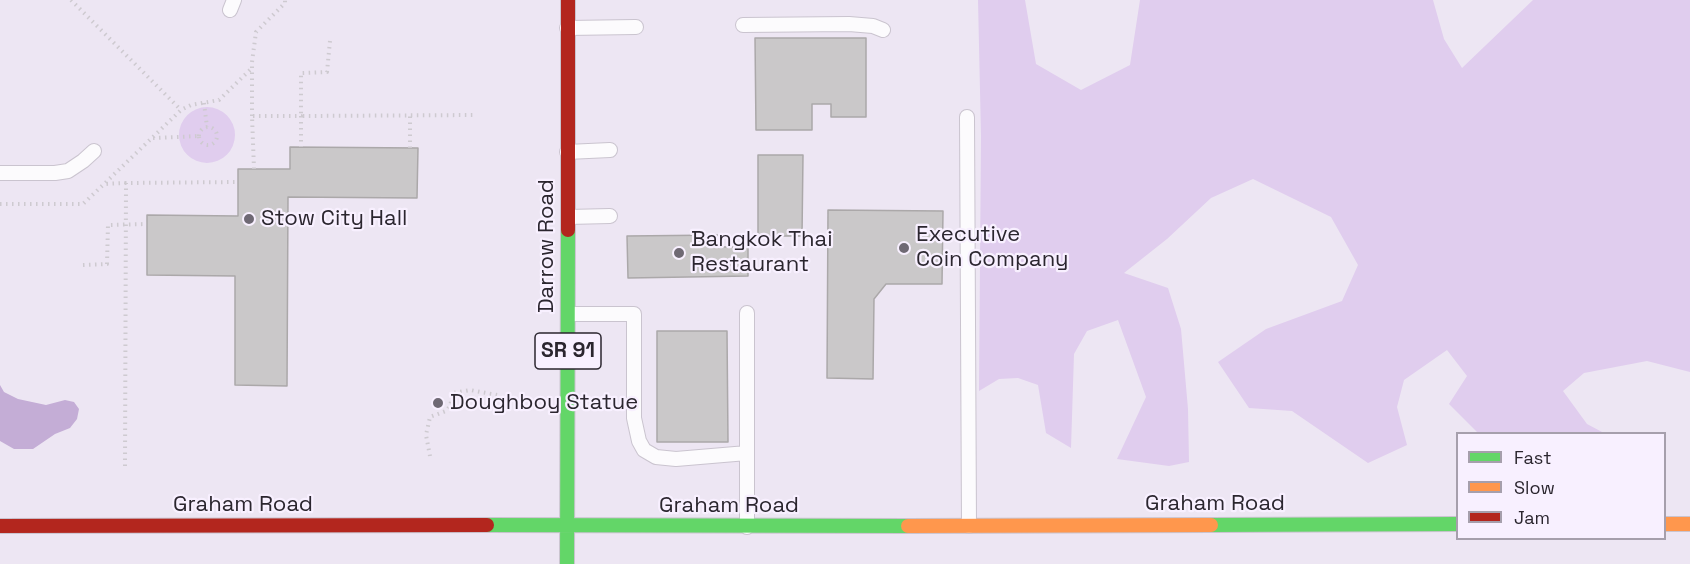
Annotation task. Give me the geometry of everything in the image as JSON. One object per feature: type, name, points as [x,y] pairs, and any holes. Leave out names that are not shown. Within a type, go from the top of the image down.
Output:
[{"type":"main road","name":"Darrow Road","points":[[567,564],[568,0]]},
{"type":"main road","name":"Graham Road","points":[[0,525],[567,525],[747,528],[1456,524]]},
{"type":"main road","points":[[1666,524],[1690,524]]},
{"type":"lane","points":[[742,25],[849,24],[873,26],[883,30]]},
{"type":"lane","points":[[567,28],[636,27]]},
{"type":"lane","points":[[967,117],[969,526]]},
{"type":"lane","points":[[567,152],[610,150]]},
{"type":"lane","points":[[0,173],[69,171],[94,151]]},
{"type":"lane","points":[[568,217],[610,216]]},
{"type":"lane","points":[[747,313],[747,528]]},
{"type":"lane","points":[[568,314],[634,314],[634,418],[639,441],[644,450],[656,457],[676,459],[747,453]]},
{"type":"path","points":[[72,0],[181,110]]},
{"type":"path","points":[[254,169],[252,68],[256,32],[285,3],[285,0]]},
{"type":"path","points":[[301,147],[301,73],[327,72],[330,41]]},
{"type":"path","points":[[0,204],[83,204],[181,110],[191,105],[219,100],[252,68]]},
{"type":"path","points":[[204,103],[207,127]]},
{"type":"path","points":[[252,116],[476,115]]},
{"type":"path","points":[[410,116],[410,148]]},
{"type":"path","points":[[207,127],[212,128],[216,133],[214,142],[209,145],[203,143],[199,136],[201,129],[207,127]]},
{"type":"path","points":[[153,138],[199,136]]},
{"type":"path","points":[[104,184],[238,182]]},
{"type":"path","points":[[125,466],[126,183]]},
{"type":"path","points":[[83,265],[106,264],[108,225],[147,224]]},
{"type":"path","points":[[430,456],[426,435],[430,417],[446,411],[450,406],[453,393],[470,390],[497,395]]},
{"type":"shaded area","points":[[978,0],[1025,0],[1036,64],[1081,90],[1130,65],[1140,0],[1433,0],[1444,39],[1462,68],[1533,0],[1690,0],[1690,372],[1647,361],[1584,373],[1563,391],[1587,424],[1602,432],[1477,432],[1449,404],[1467,376],[1447,350],[1404,380],[1397,407],[1407,445],[1368,463],[1292,411],[1249,408],[1218,362],[1266,329],[1342,301],[1358,265],[1331,217],[1253,179],[1211,198],[1167,239],[1124,273],[1168,288],[1181,329],[1188,409],[1189,462],[1169,466],[1117,459],[1146,397],[1118,320],[1087,331],[1074,354],[1071,448],[1046,433],[1038,385],[1018,378],[999,379],[979,391],[981,136]]},
{"type":"shaded area","points":[[207,107],[218,109],[227,115],[233,124],[235,135],[233,146],[227,155],[218,161],[207,163],[196,161],[187,155],[181,146],[179,135],[181,124],[187,115],[196,109]]},
{"type":"shaded area","points":[[0,385],[4,392],[18,399],[46,405],[65,400],[74,402],[79,409],[77,419],[70,428],[55,434],[33,449],[14,449],[0,441]]},
{"type":"building","points":[[755,38],[866,38],[866,117],[831,117],[831,104],[812,104],[812,130],[756,130]]},
{"type":"building","points":[[290,147],[418,148],[417,198],[288,197],[287,386],[235,385],[235,276],[147,275],[147,215],[238,216],[238,169],[290,169]]},
{"type":"building","points":[[758,155],[803,155],[802,236],[758,236]]},
{"type":"building","points":[[828,210],[943,211],[942,284],[886,284],[874,299],[873,379],[827,378]]},
{"type":"building","points":[[721,235],[721,247],[748,247],[748,276],[628,278],[627,236]]},
{"type":"building","points":[[657,331],[727,331],[728,442],[657,442]]},
{"type":"traffic: fast","points":[[567,564],[568,230]]},
{"type":"traffic: fast","points":[[1211,525],[1456,524]]},
{"type":"traffic: fast","points":[[487,525],[908,526]]},
{"type":"traffic: slow","points":[[1666,524],[1690,524]]},
{"type":"traffic: slow","points":[[908,526],[1211,525]]},
{"type":"traffic: jam","points":[[568,0],[568,230]]},
{"type":"traffic: jam","points":[[0,526],[487,525]]},
{"type":"place","name":"Stow City Hall","points":[[249,219]]},
{"type":"place","name":"Executive Coin Company","points":[[904,248]]},
{"type":"place","name":"Bangkok Thai Restaurant","points":[[679,253]]},
{"type":"place","name":"Doughboy Statue","points":[[438,403]]}]
